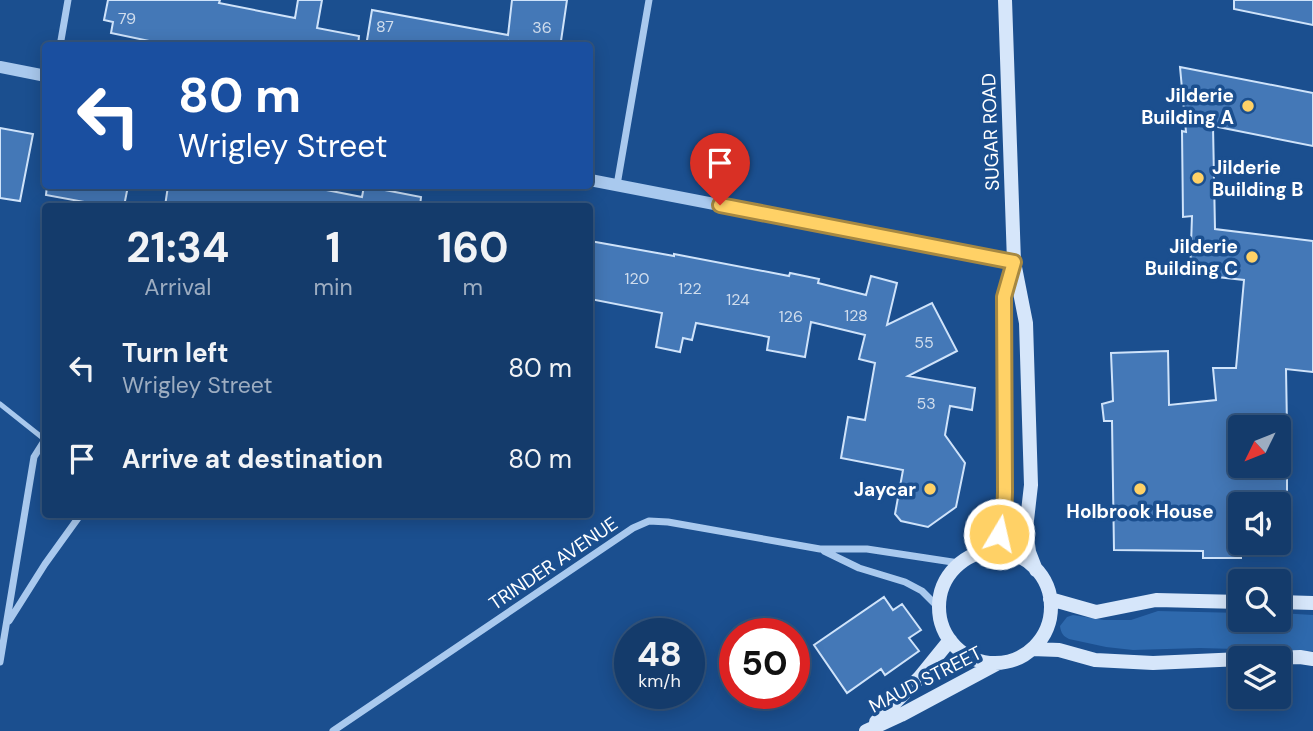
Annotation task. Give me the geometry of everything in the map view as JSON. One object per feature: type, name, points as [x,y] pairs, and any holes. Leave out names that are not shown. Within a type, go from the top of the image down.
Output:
[{"type":"main road","name":"SUGAR ROAD","points":[[1005,0],[1014,262]]},
{"type":"main road","points":[[982,553],[999,534],[1004,518],[1004,297],[1014,262]]},
{"type":"main road","points":[[1014,262],[1026,323],[1031,485],[1026,529],[1028,552],[1045,583],[1050,599],[1050,616],[1044,634],[1032,649],[1016,659],[998,663],[979,661],[962,652],[950,640],[942,625],[939,608],[941,591],[948,576],[959,563],[990,551],[1007,552],[1023,559],[1036,570]]},
{"type":"main road","points":[[1050,599],[1096,612],[1156,600],[1228,602]]},
{"type":"main road","points":[[1291,603],[1313,603]]},
{"type":"main road","name":"MAUD STREET","points":[[868,730],[920,677],[950,640]]},
{"type":"main road","points":[[1032,649],[1059,650],[1095,660],[1153,663],[1228,660]]},
{"type":"main road","points":[[1291,657],[1313,659]]},
{"type":"main road","name":"MAUD STREET","points":[[868,730],[998,663]]},
{"type":"street","points":[[61,42],[68,0]]},
{"type":"street","points":[[617,185],[649,0]]},
{"type":"street","points":[[0,67],[42,75]]},
{"type":"street","points":[[593,181],[1014,262]]},
{"type":"street","points":[[0,662],[4,624],[34,457],[42,443]]},
{"type":"street","points":[[4,624],[78,518]]},
{"type":"street","name":"TRINDER AVENUE","points":[[333,731],[633,528],[649,521],[820,550],[867,549],[959,563]]},
{"type":"street","name":"TRINDER AVENUE","points":[[820,550],[859,568],[905,582],[922,591],[939,608]]},
{"type":"lane","points":[[0,404],[42,436]]},
{"type":"shaded area","points":[[1158,611],[1228,613],[1228,632],[1291,632],[1291,614],[1313,615],[1313,651],[1291,650],[1291,646],[1133,650],[1069,639],[1060,626],[1067,617],[1073,615],[1104,620],[1131,620]]},
{"type":"building","points":[[108,0],[220,0],[219,3],[295,18],[298,0],[322,0],[317,28],[359,36],[358,42],[154,42],[111,33],[113,22],[104,20]]},
{"type":"building","points":[[512,0],[567,0],[561,41],[557,42],[367,42],[372,10],[508,35]]},
{"type":"building","points":[[1234,0],[1313,0],[1313,25],[1234,9]]},
{"type":"building","points":[[1180,67],[1313,93],[1313,146],[1213,126],[1215,229],[1313,241],[1313,372],[1286,369],[1287,415],[1228,415],[1228,478],[1287,478],[1287,492],[1228,492],[1228,555],[1241,555],[1241,558],[1203,558],[1203,551],[1114,550],[1112,421],[1104,421],[1102,404],[1113,401],[1111,353],[1168,351],[1169,405],[1216,400],[1213,368],[1236,368],[1244,280],[1190,274],[1192,216],[1183,217],[1182,131],[1186,132]]},
{"type":"building","points":[[0,128],[33,134],[20,201],[0,198]]},
{"type":"building","points":[[47,189],[127,189],[125,203],[90,203],[46,195]]},
{"type":"building","points":[[168,189],[321,189],[362,197],[363,189],[380,189],[421,197],[420,203],[165,203]]},
{"type":"building","points":[[593,242],[789,276],[790,273],[819,279],[818,283],[866,295],[871,276],[897,283],[887,325],[932,303],[957,351],[908,376],[975,388],[972,410],[950,406],[945,435],[965,463],[956,507],[928,527],[901,521],[895,514],[903,470],[841,458],[848,417],[865,420],[875,363],[859,359],[865,335],[811,322],[805,357],[767,350],[769,337],[696,323],[692,340],[683,338],[680,352],[656,347],[662,313],[593,300]]},
{"type":"building","points":[[884,597],[893,610],[902,604],[921,630],[909,638],[919,651],[885,675],[881,669],[847,693],[814,645]]},
{"type":"place","name":"Jilderie Building A","points":[[1248,106]]},
{"type":"place","name":"Jilderie Building B","points":[[1198,178]]},
{"type":"place","name":"Jilderie Building C","points":[[1252,257]]},
{"type":"place","name":"Jaycar","points":[[930,489]]},
{"type":"place","name":"Holbrook House","points":[[1140,489]]},
{"type":"route","points":[[720,205],[1014,262],[1004,297],[1005,492],[1004,518],[999,534]]}]
